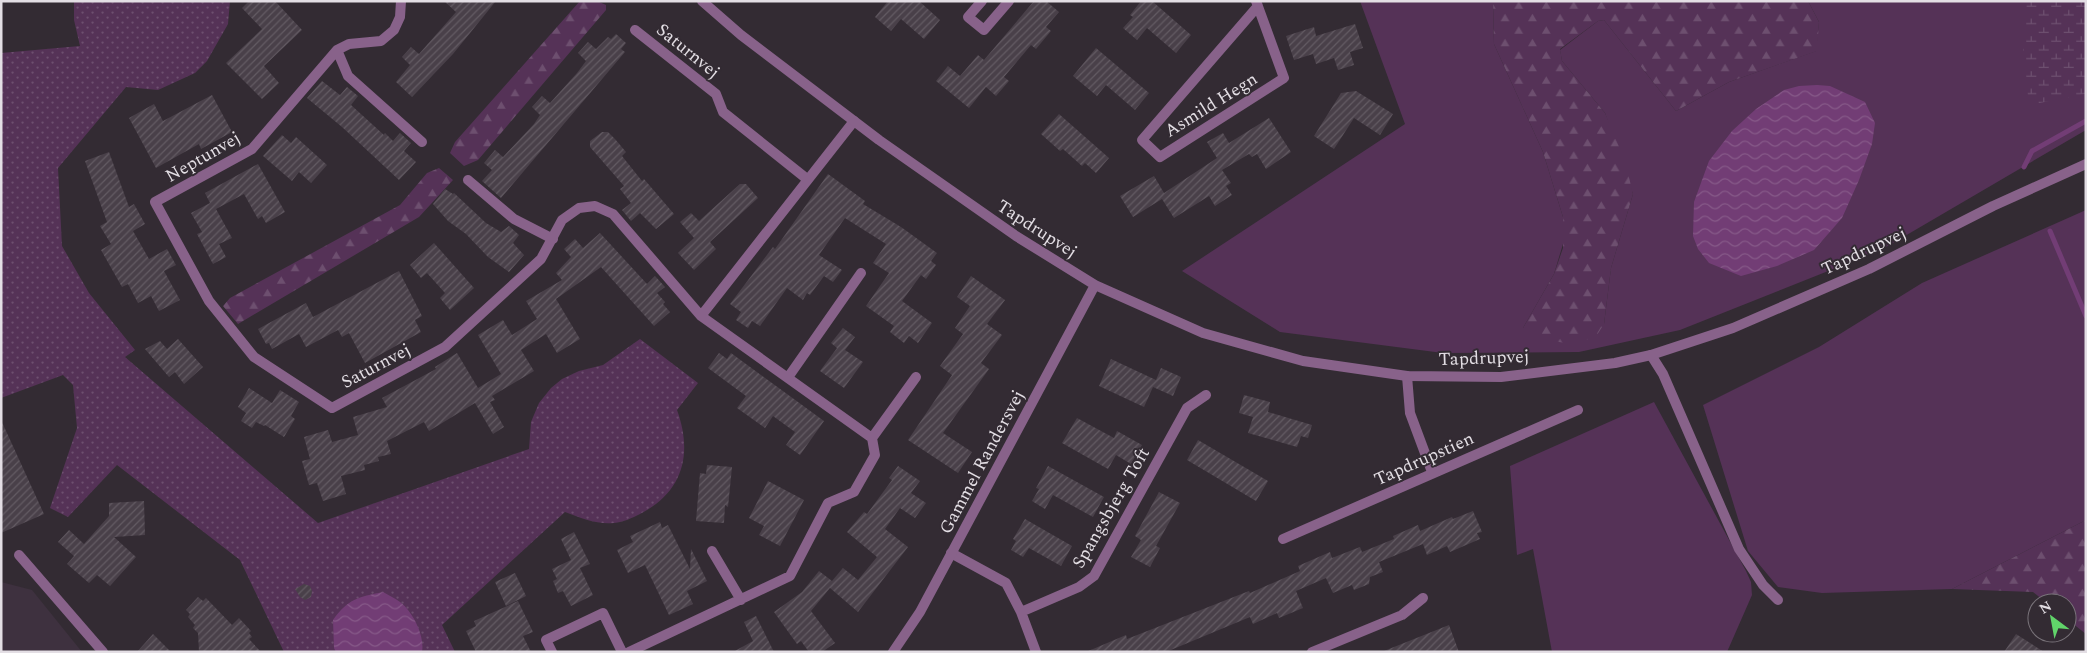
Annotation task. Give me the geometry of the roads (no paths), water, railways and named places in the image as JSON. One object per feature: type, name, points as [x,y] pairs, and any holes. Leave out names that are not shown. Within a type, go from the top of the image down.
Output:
[{"type":"street","points":[[401,1],[400,17],[394,30],[381,41],[349,44],[336,50],[348,76],[422,142]]},
{"type":"street","name":"Tapdrupvej","points":[[702,1],[741,35],[954,194],[1016,236],[1095,285],[1203,333],[1303,361],[1407,376],[1501,377],[1615,363],[1651,355],[1733,328],[1860,273],[1994,206],[2086,164]]},
{"type":"street","points":[[982,1],[968,17],[984,30],[1009,1]]},
{"type":"street","name":"Asmild Hegn","points":[[1257,4],[1284,78],[1160,157],[1142,140],[1257,4]]},
{"type":"street","name":"Saturnvej","points":[[635,30],[716,94],[722,112],[807,179]]},
{"type":"street","name":"Neptunvej","points":[[209,302],[155,202],[252,149],[336,50]]},
{"type":"street","points":[[700,316],[854,121]]},
{"type":"street","points":[[468,180],[514,219],[553,239]]},
{"type":"street","name":"Saturnvej","points":[[209,302],[254,357],[332,408],[445,347],[542,259],[562,220],[579,208],[595,206],[613,214],[700,316],[788,376],[872,438]]},
{"type":"street","points":[[788,376],[861,273]]},
{"type":"street","name":"Gammel Randersvej","points":[[894,652],[920,612],[1095,285]]},
{"type":"street","points":[[1651,355],[1663,374],[1739,549],[1763,585],[1778,600]]},
{"type":"street","points":[[1407,376],[1410,413],[1432,472]]},
{"type":"street","points":[[629,652],[790,576],[828,503],[854,492],[875,455],[872,438],[916,377]]},
{"type":"street","name":"Spangsbjerg Toft","points":[[1022,612],[1079,587],[1094,576],[1187,408],[1206,395]]},
{"type":"street","name":"Tapdrupstien","points":[[1284,539],[1432,472],[1578,410]]},
{"type":"street","points":[[712,551],[741,600]]},
{"type":"street","points":[[951,553],[1006,583],[1022,612],[1036,652]]},
{"type":"street","points":[[19,555],[103,652]]},
{"type":"street","points":[[1312,652],[1402,615],[1423,598]]},
{"type":"street","points":[[552,652],[546,640],[603,613],[622,652]]},
{"type":"water","points":[[1799,86],[1830,86],[1865,102],[1875,123],[1872,144],[1842,218],[1814,250],[1777,266],[1741,276],[1709,263],[1698,249],[1693,236],[1694,202],[1709,161],[1732,131],[1756,109],[1784,90]]},
{"type":"water","points":[[383,592],[405,606],[413,618],[422,639],[422,652],[336,652],[334,648],[333,620],[338,613],[354,600]]},
{"type":"waterway","points":[[2024,167],[2032,151],[2086,121]]},
{"type":"waterway","points":[[2050,231],[2086,316]]}]
